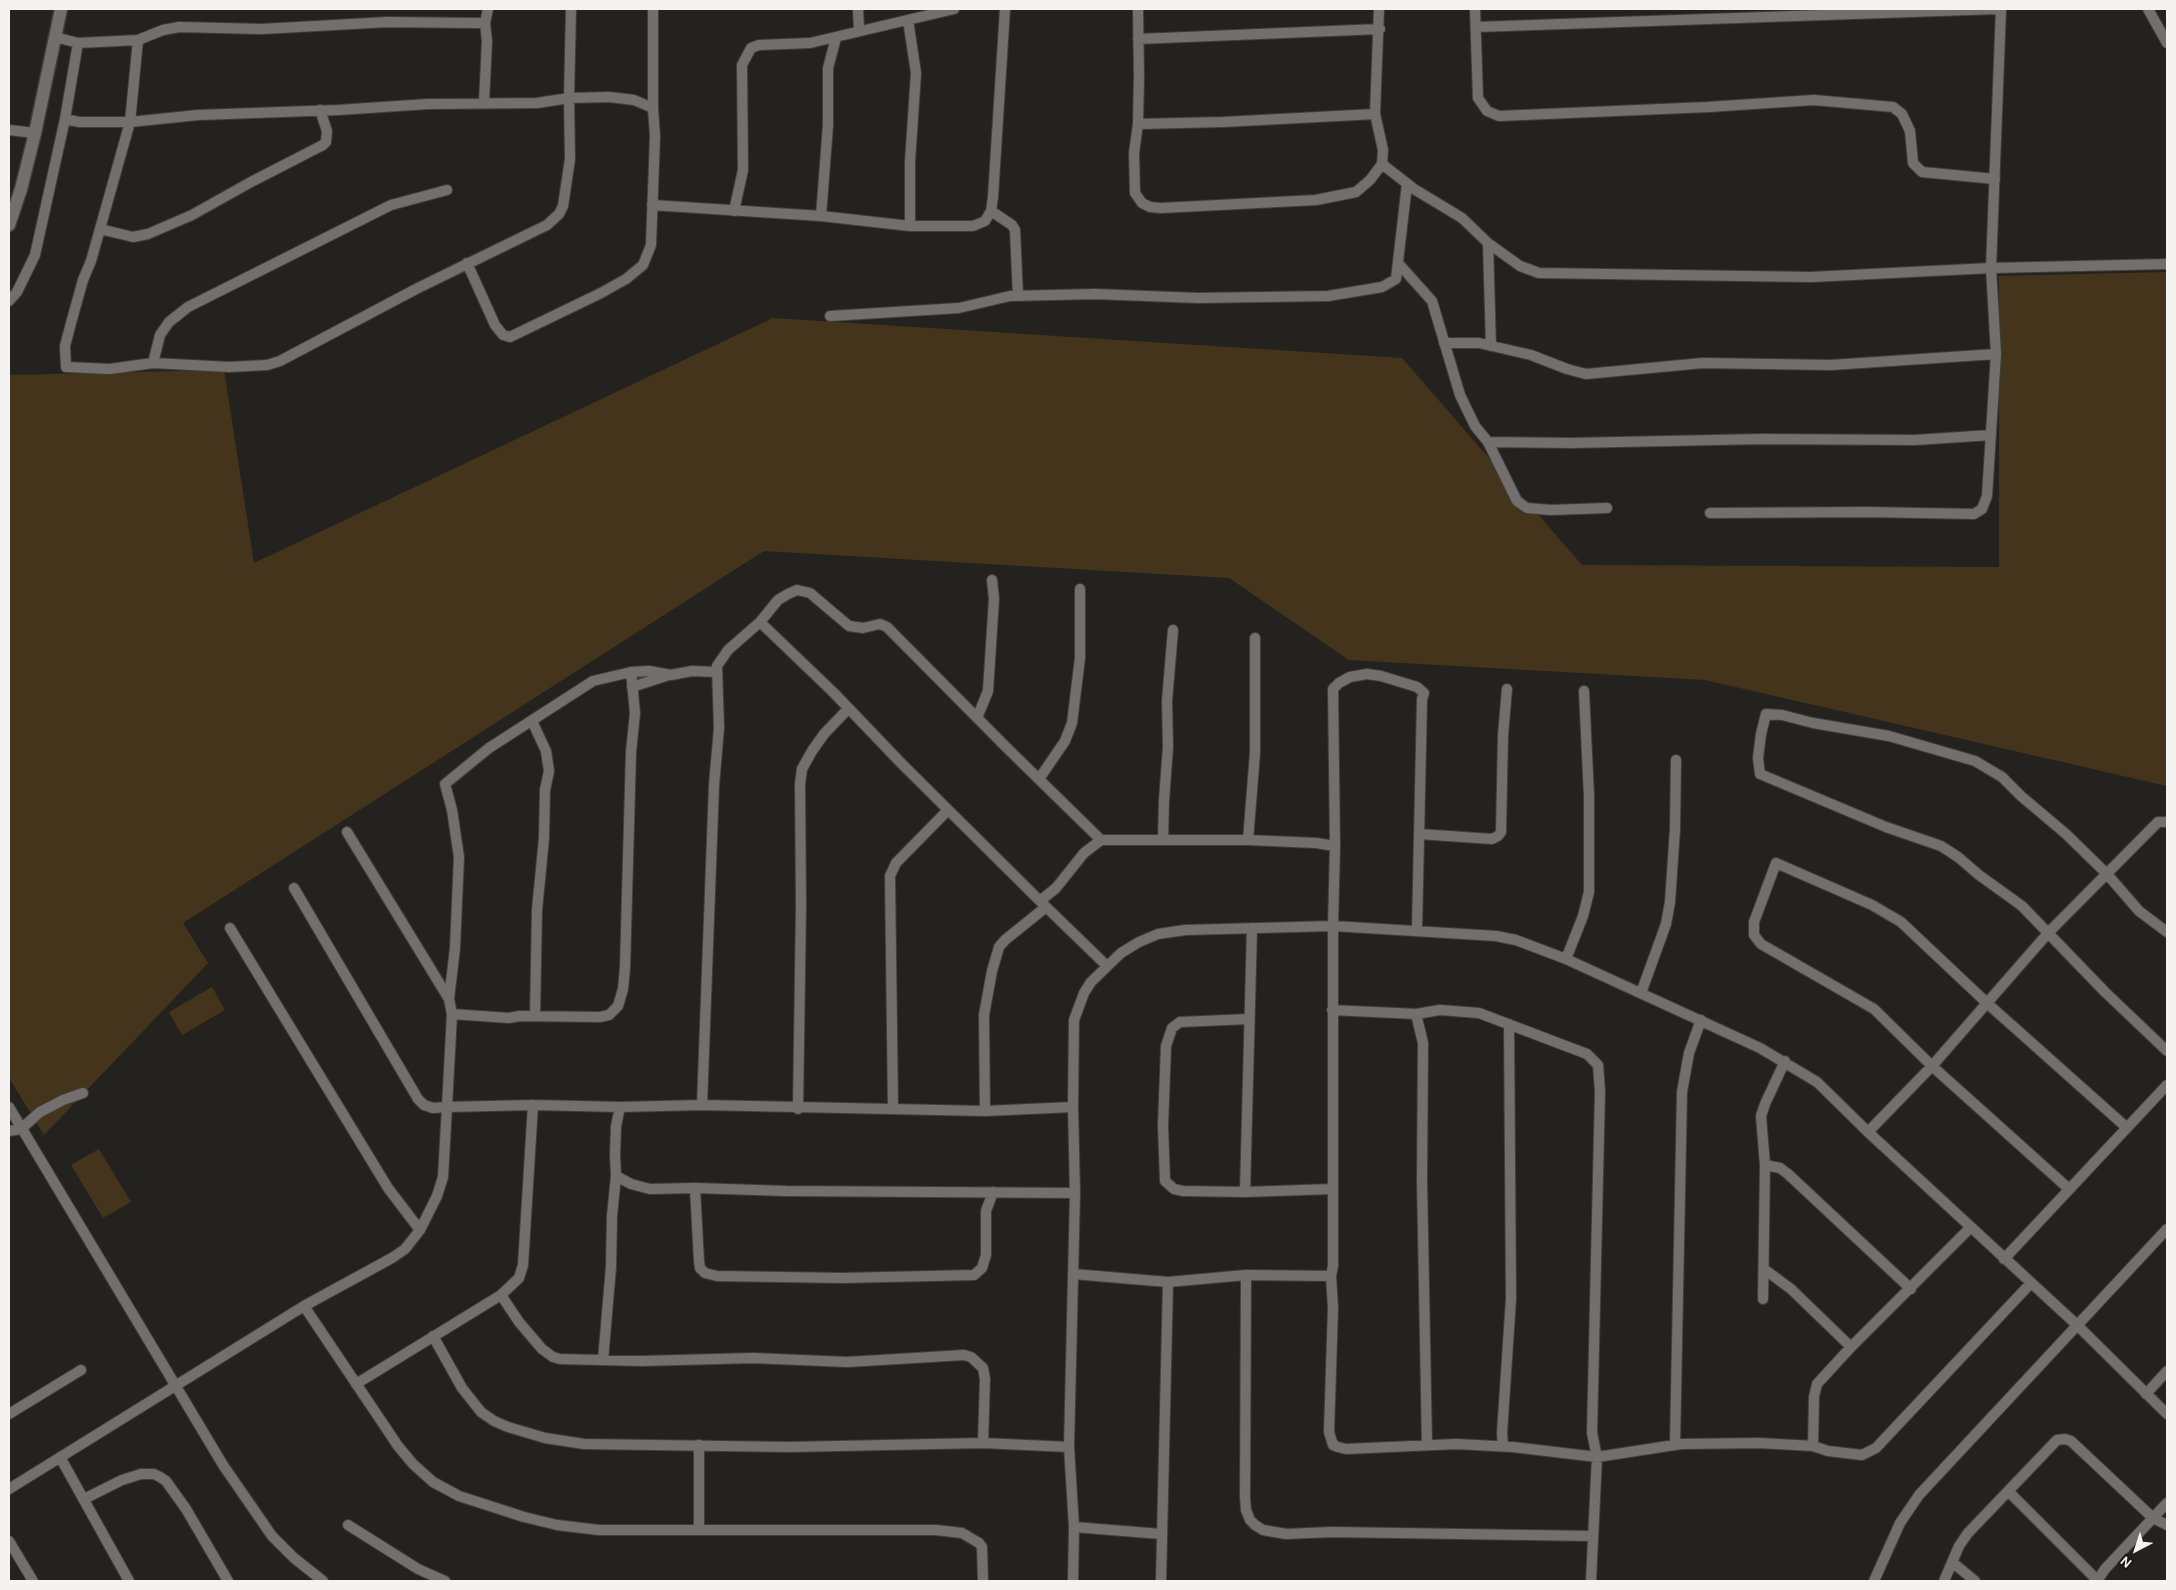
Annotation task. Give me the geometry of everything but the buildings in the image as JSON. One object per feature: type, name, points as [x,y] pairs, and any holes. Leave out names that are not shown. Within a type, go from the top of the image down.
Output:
[{"type":"street","points":[[9,225],[22,189],[61,9]]},
{"type":"street","points":[[484,102],[488,41],[485,23],[488,9]]},
{"type":"street","points":[[138,40],[130,122],[91,261],[82,280],[70,324],[65,346],[66,367],[110,369],[153,363],[228,367],[267,365],[280,361],[466,263],[496,251],[547,225],[559,214],[563,206],[570,159],[569,98],[572,9]]},
{"type":"street","points":[[466,263],[495,325],[503,335],[512,337],[601,293],[636,272],[643,265],[650,245],[655,136],[653,108],[654,9]]},
{"type":"street","points":[[858,9],[859,30]]},
{"type":"street","points":[[734,211],[743,170],[742,65],[751,48],[759,45],[810,43],[954,9]]},
{"type":"street","points":[[652,205],[821,216],[910,226],[978,225],[985,221],[991,211],[1000,107],[1005,9]]},
{"type":"street","points":[[1138,9],[1138,124],[1134,152],[1135,193],[1142,203],[1150,207],[1316,200],[1356,192],[1370,180],[1382,164],[1383,150],[1375,114],[1380,29],[1379,9]]},
{"type":"street","points":[[1475,9],[1478,98],[1487,111],[1498,116],[1708,107],[1814,100],[1893,107],[1902,114],[1910,131],[1913,163],[1922,172],[1995,179]]},
{"type":"street","points":[[1476,27],[1997,9]]},
{"type":"street","points":[[1710,513],[1867,512],[1974,514],[1982,509],[1987,496],[1996,354],[1991,268],[2002,9]]},
{"type":"street","points":[[2148,9],[2167,43]]},
{"type":"street","points":[[908,20],[916,74],[910,162],[910,226]]},
{"type":"street","points":[[55,37],[78,43],[138,40],[163,30],[179,27],[262,29],[388,22],[485,23]]},
{"type":"street","points":[[1138,39],[1380,29]]},
{"type":"street","points":[[821,216],[828,124],[828,68],[836,38]]},
{"type":"street","points":[[9,301],[16,292],[35,255],[65,119],[65,107],[78,43]]},
{"type":"street","points":[[65,119],[93,123],[130,122],[198,114],[484,102],[537,103],[569,98],[609,97],[634,100],[653,108]]},
{"type":"street","points":[[100,229],[133,236],[148,234],[192,215],[323,145],[326,142],[327,131],[320,110]]},
{"type":"street","points":[[1138,124],[1223,122],[1375,114]]},
{"type":"street","points":[[9,130],[35,133]]},
{"type":"street","points":[[1382,164],[1407,184],[1462,218],[1488,243],[1520,266],[1539,273],[1811,277],[1991,268],[2167,264]]},
{"type":"street","points":[[830,316],[959,308],[1018,296],[1095,294],[1198,298],[1328,296],[1382,287],[1396,279],[1407,184]]},
{"type":"street","points":[[153,363],[160,335],[169,322],[188,308],[391,205],[447,190]]},
{"type":"street","points":[[991,211],[1012,225],[1014,230],[1018,296]]},
{"type":"street","points":[[1488,243],[1492,346]]},
{"type":"street","points":[[1398,263],[1432,300],[1460,395],[1475,426],[1488,442],[1518,501],[1527,508],[1552,510],[1607,508]]},
{"type":"street","points":[[1444,343],[1479,343],[1531,355],[1586,374],[1703,363],[1831,365],[1996,354]]},
{"type":"street","points":[[1488,442],[1571,443],[1761,439],[1915,440],[1991,436]]},
{"type":"street","points":[[977,718],[988,691],[994,599],[992,580]]},
{"type":"street","points":[[1039,779],[1065,741],[1072,723],[1080,658],[1080,588]]},
{"type":"street","points":[[702,1105],[714,785],[719,728],[719,690],[716,672],[717,666],[728,650],[760,622],[778,600],[797,590],[810,593],[849,626],[863,628],[884,625],[1101,840]]},
{"type":"street","points":[[760,622],[1107,966]]},
{"type":"street","points":[[1163,840],[1168,747],[1167,700],[1173,630]]},
{"type":"street","points":[[1248,840],[1255,753],[1256,638]]},
{"type":"street","points":[[9,1489],[304,1306],[405,1249],[420,1230],[437,1196],[443,1177],[452,1014],[449,999],[455,948],[459,857],[452,810],[445,784],[489,748],[593,681],[631,672],[649,671],[671,675]]},
{"type":"street","points":[[632,687],[671,675],[692,671],[716,672]]},
{"type":"street","points":[[452,1014],[508,1018],[536,1016],[600,1017],[609,1015],[620,1001],[625,968],[631,752],[635,713],[631,672]]},
{"type":"street","points":[[1417,930],[1422,699],[1424,693],[1417,687],[1403,682],[1367,674],[1350,676],[1339,683],[1334,689],[1333,1266],[1331,1276],[1334,1308],[1328,1402],[1329,1439],[1333,1445],[1346,1449],[1456,1444],[1503,1446],[1597,1456],[1675,1445],[1759,1443],[1814,1446],[1828,1451],[1862,1455],[1876,1448],[2031,1283]]},
{"type":"street","points":[[1419,834],[1492,839],[1501,832],[1503,735],[1507,689]]},
{"type":"street","points":[[1566,960],[1583,916],[1589,892],[1590,796],[1584,690]]},
{"type":"street","points":[[798,1109],[801,906],[800,784],[802,769],[812,751],[824,734],[848,709]]},
{"type":"street","points":[[2167,932],[2140,911],[2107,874],[2066,834],[2021,796],[2002,777],[1975,760],[1889,736],[1813,723],[1782,715],[1766,714],[1760,734],[1758,758],[1760,774],[1886,827],[1941,846],[1958,857],[1978,875],[2022,906],[2105,992],[2167,1052]]},
{"type":"street","points":[[532,721],[546,751],[549,771],[545,790],[544,838],[537,910],[536,1016]]},
{"type":"street","points":[[1641,993],[1666,924],[1670,902],[1675,829],[1676,760]]},
{"type":"street","points":[[893,1108],[890,876],[896,863],[948,810]]},
{"type":"street","points":[[1868,1132],[1932,1066],[2049,932],[2158,822],[2167,822]]},
{"type":"street","points":[[347,832],[449,999]]},
{"type":"street","points":[[985,1111],[984,1015],[992,971],[999,947],[1043,904],[1084,853],[1101,840],[1248,840],[1316,843],[1335,846]]},
{"type":"street","points":[[2069,1189],[1932,1066],[1874,1009],[1761,944],[1754,935],[1754,922],[1776,863],[1872,905],[1901,922],[1988,1004],[2126,1127]]},
{"type":"street","points":[[294,888],[418,1099],[424,1105],[433,1108],[533,1105],[620,1108],[702,1105],[798,1109],[893,1108],[985,1111],[1073,1107]]},
{"type":"street","points":[[1073,1581],[1074,1527],[1069,1447],[1075,1193],[1073,1107],[1074,1020],[1084,993],[1091,982],[1107,966],[1133,946],[1158,934],[1185,930],[1333,926],[1496,936],[1516,940],[1566,960],[1701,1020],[1785,1061],[1817,1082],[1868,1132],[2077,1325],[2167,1414]]},
{"type":"street","points":[[230,928],[388,1188],[420,1230]]},
{"type":"street","points":[[1245,1192],[1252,928]]},
{"type":"street","points":[[1332,1010],[1416,1014],[1440,1010],[1479,1013],[1588,1054],[1598,1065],[1600,1101],[1592,1433],[1597,1456],[1591,1536],[1591,1581]]},
{"type":"street","points":[[1416,1014],[1423,1043],[1422,1180],[1427,1446]]},
{"type":"street","points":[[1250,1019],[1180,1022],[1172,1028],[1166,1046],[1163,1176],[1168,1185],[1183,1190],[1245,1192],[1332,1189]]},
{"type":"street","points":[[1675,1445],[1682,1092],[1689,1053],[1701,1020]]},
{"type":"street","points":[[1503,1446],[1502,1433],[1511,1299],[1508,1143],[1509,1024]]},
{"type":"street","points":[[1763,1299],[1765,1165],[1762,1116],[1765,1104],[1785,1061]]},
{"type":"street","points":[[2004,1259],[2167,1085]]},
{"type":"street","points":[[9,1131],[21,1129],[40,1112],[63,1100],[83,1094]]},
{"type":"street","points":[[356,1384],[501,1295],[519,1278],[523,1265],[533,1105]]},
{"type":"street","points":[[9,1107],[223,1465],[272,1536],[294,1558],[323,1581]]},
{"type":"street","points":[[602,1360],[611,1267],[612,1216],[616,1176],[616,1126],[620,1108]]},
{"type":"street","points":[[1765,1165],[1780,1168],[1788,1174],[1911,1289]]},
{"type":"street","points":[[616,1176],[631,1184],[650,1189],[1075,1193]]},
{"type":"street","points":[[695,1188],[698,1261],[700,1268],[705,1273],[718,1276],[842,1278],[974,1275],[982,1268],[986,1255],[986,1211],[993,1192]]},
{"type":"street","points":[[1814,1446],[1814,1397],[1817,1384],[1851,1347],[1971,1227]]},
{"type":"street","points":[[1874,1581],[1900,1523],[1919,1495],[2167,1229]]},
{"type":"street","points":[[1764,1269],[1791,1289],[1851,1347]]},
{"type":"street","points":[[1073,1274],[1168,1282],[1246,1275],[1331,1276]]},
{"type":"street","points":[[1246,1275],[1245,1497],[1246,1510],[1250,1520],[1255,1525],[1263,1530],[1286,1534],[1332,1532],[1591,1536]]},
{"type":"street","points":[[1161,1581],[1168,1282]]},
{"type":"street","points":[[501,1295],[542,1349],[553,1357],[602,1360],[753,1358],[848,1362],[964,1355],[976,1360],[983,1368],[986,1392],[983,1443]]},
{"type":"street","points":[[304,1306],[398,1446],[413,1464],[433,1482],[459,1496],[524,1517],[557,1525],[599,1530],[936,1530],[962,1533],[982,1547],[983,1581]]},
{"type":"street","points":[[434,1336],[462,1388],[481,1412],[494,1421],[508,1427],[545,1438],[584,1444],[790,1447],[983,1443],[1069,1447]]},
{"type":"street","points":[[9,1414],[82,1370]]},
{"type":"street","points":[[2146,1394],[2167,1371]]},
{"type":"street","points":[[1944,1581],[1959,1546],[1968,1533],[2057,1440],[2065,1439],[2071,1441],[2153,1518],[2167,1525]]},
{"type":"street","points":[[699,1445],[699,1529]]},
{"type":"street","points":[[60,1458],[129,1581]]},
{"type":"street","points":[[84,1499],[122,1480],[141,1474],[154,1474],[160,1477],[166,1481],[186,1509],[228,1581]]},
{"type":"street","points":[[2008,1492],[2097,1580],[2167,1503]]},
{"type":"street","points":[[348,1525],[418,1569],[445,1581]]},
{"type":"street","points":[[1074,1527],[1161,1534]]},
{"type":"street","points":[[9,1541],[33,1581]]},
{"type":"street","points":[[1952,1562],[1975,1581]]},
{"type":"shaded area","points":[[2167,272],[2167,786],[1705,680],[1349,660],[1229,578],[764,551],[183,923],[208,963],[44,1135],[9,1078],[9,375],[224,370],[254,563],[773,318],[1402,358],[1582,565],[1999,567],[1999,276]]},
{"type":"shaded area","points":[[212,987],[225,1010],[182,1035],[169,1012]]},
{"type":"shaded area","points":[[99,1149],[131,1202],[103,1218],[71,1165]]}]
